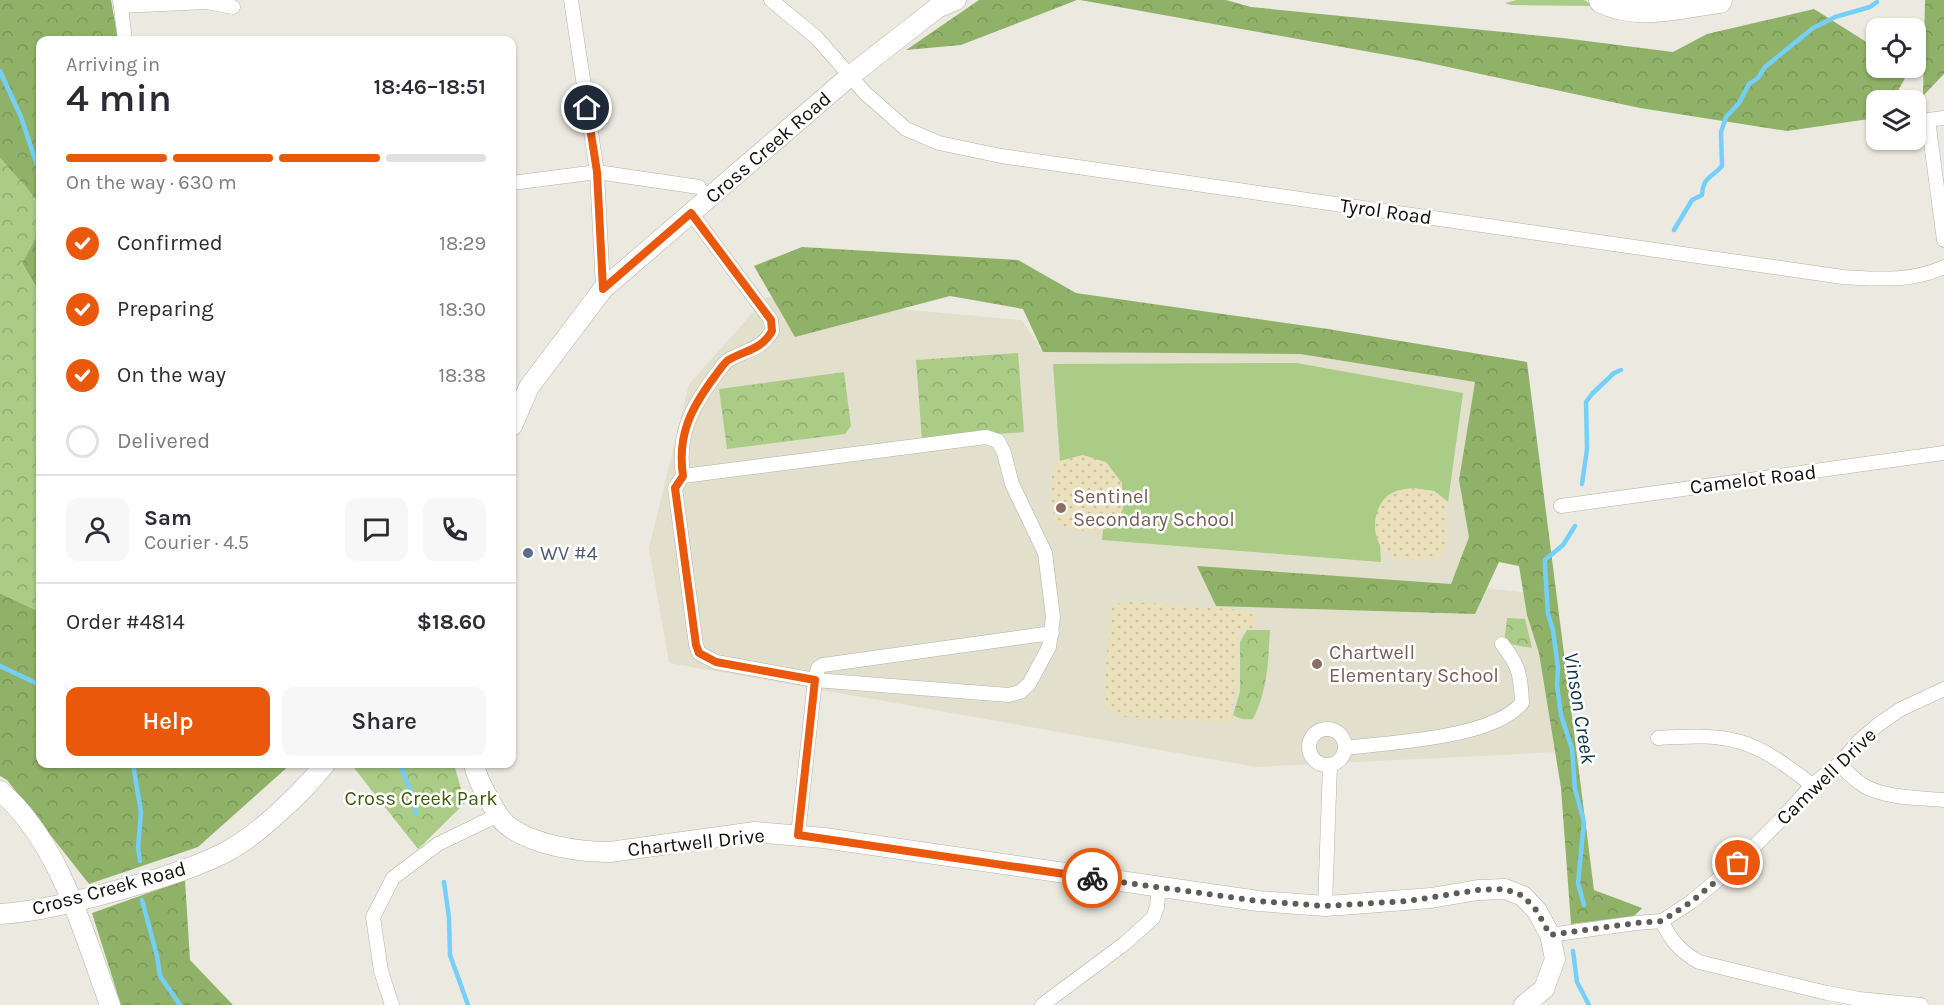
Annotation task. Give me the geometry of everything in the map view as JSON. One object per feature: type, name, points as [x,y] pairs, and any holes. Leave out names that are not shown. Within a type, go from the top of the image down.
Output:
[{"type":"highway","points":[[1602,0],[1623,8],[1646,9],[1719,0]]},
{"type":"street","points":[[571,0],[597,172],[603,289]]},
{"type":"street","name":"Tyrol Road","points":[[771,0],[817,38],[865,93],[906,129],[939,143],[1001,156],[1843,277],[1887,279],[1908,277],[1926,275],[1944,267]]},
{"type":"street","name":"Cross Creek Road","points":[[516,416],[528,387],[603,289],[850,76],[937,8],[956,0]]},
{"type":"street","points":[[124,36],[120,3],[206,2],[233,7]]},
{"type":"street","points":[[1944,118],[1928,120],[1944,240]]},
{"type":"street","points":[[516,182],[597,172],[699,187]]},
{"type":"street","points":[[683,476],[986,437],[998,441],[1004,453],[1012,484],[1045,553],[1053,617],[1049,647],[1029,684],[1020,692],[1010,695],[815,680],[716,662],[699,653],[696,645],[675,488],[683,476],[682,440],[688,418],[702,394],[728,360],[763,344],[772,331],[771,320],[691,213]]},
{"type":"street","name":"Camelot Road","points":[[1562,506],[1944,453]]},
{"type":"street","points":[[798,835],[818,668],[824,665],[1052,633]]},
{"type":"street","points":[[1345,748],[1455,733],[1496,722],[1515,711],[1522,703],[1521,682],[1514,659],[1502,644]]},
{"type":"street","name":"Camwell Drive","points":[[1662,921],[1698,896],[1738,863],[1812,785],[1839,764],[1859,741],[1879,724],[1901,709],[1944,689]]},
{"type":"street","points":[[1327,728],[1342,736],[1345,748],[1341,759],[1330,765],[1318,763],[1310,754],[1309,742],[1315,732],[1327,728]]},
{"type":"street","points":[[1658,738],[1712,736],[1745,742],[1775,757],[1812,785]]},
{"type":"street","points":[[1839,764],[1860,784],[1870,789],[1944,801]]},
{"type":"street","points":[[1325,906],[1330,765]]},
{"type":"street","name":"Cross Creek Road","points":[[0,914],[72,903],[132,887],[192,867],[228,851],[263,825],[311,782],[322,768]]},
{"type":"street","points":[[392,1005],[381,971],[373,917],[393,878],[438,844],[498,815],[476,776],[475,768]]},
{"type":"street","points":[[0,791],[28,823],[57,866],[110,1005]]},
{"type":"street","name":"Chartwell Drive","points":[[498,815],[506,824],[523,835],[586,852],[610,852],[755,832],[798,835],[1258,901],[1325,906],[1408,901],[1478,890],[1505,889],[1523,896],[1537,911],[1550,935],[1555,959],[1545,989],[1524,1005]]},
{"type":"street","points":[[1042,1005],[1124,944],[1153,918],[1157,907],[1159,886]]},
{"type":"street","points":[[1550,935],[1662,921],[1677,946],[1687,956],[1699,962],[1827,993],[1859,999],[1921,1005]]},
{"type":"shaded area","name":"Sentinel Secondary School","points":[[767,297],[1022,320],[1043,352],[1300,354],[1475,382],[1459,480],[1469,537],[1451,584],[1536,594],[1559,752],[1256,767],[669,663],[649,548],[689,384]]},
{"type":"green space","points":[[0,0],[111,0],[117,36],[36,36],[36,200],[0,158]]},
{"type":"green space","points":[[979,0],[1077,0],[961,45],[906,50]]},
{"type":"green space","points":[[1080,0],[1226,0],[1251,7],[1563,38],[1673,52],[1707,34],[1814,9],[1866,42],[1866,78],[1905,78],[1898,90],[1866,90],[1866,119],[1787,131],[1640,108],[1420,61]]},
{"type":"green space","points":[[1517,0],[1584,0],[1594,6],[1505,3]]},
{"type":"green space","points":[[1925,0],[1944,0],[1944,74],[1926,93],[1926,90],[1923,90],[1923,78],[1926,78]]},
{"type":"green space","points":[[0,158],[28,188],[36,202],[36,236],[22,263],[36,287],[36,610],[0,593]]},
{"type":"green space","points":[[36,234],[36,287],[22,263]]},
{"type":"green space","points":[[802,247],[1018,260],[1076,293],[1328,329],[1527,362],[1594,890],[1642,908],[1634,916],[1571,924],[1561,788],[1539,653],[1527,615],[1519,566],[1499,562],[1475,614],[1216,606],[1197,566],[1451,584],[1469,537],[1459,480],[1475,382],[1300,354],[1043,352],[1023,309],[950,296],[795,337],[754,266]]},
{"type":"green space","points":[[1018,353],[1024,432],[922,440],[916,360]]},
{"type":"green space","points":[[1297,363],[1463,393],[1448,502],[1434,491],[1412,488],[1375,529],[1380,545],[1381,562],[1102,540],[1103,530],[1117,524],[1083,455],[1060,461],[1053,364]]},
{"type":"green space","points":[[844,372],[851,426],[845,434],[727,449],[719,389]]},
{"type":"green space","points":[[0,593],[36,610],[36,768],[287,768],[198,847],[89,884],[7,780],[0,776]]},
{"type":"green space","points":[[1507,618],[1525,619],[1532,648],[1504,643]]},
{"type":"green space","points":[[1247,630],[1270,630],[1269,654],[1262,697],[1253,719],[1233,715],[1240,692],[1240,642]]},
{"type":"green space","name":"Cross Creek Park","points":[[354,768],[455,768],[465,803],[418,849]]},
{"type":"green space","points":[[185,880],[190,960],[233,1005],[121,1005],[92,913]]},
{"type":"sand","points":[[1083,455],[1106,462],[1122,483],[1123,508],[1117,524],[1086,531],[1070,529],[1055,522],[1052,473],[1060,461]]},
{"type":"sand","points":[[1412,488],[1434,491],[1448,502],[1445,549],[1441,556],[1429,559],[1401,559],[1390,555],[1378,541],[1375,522],[1381,504],[1394,492]]},
{"type":"sand","points":[[1133,602],[1256,611],[1255,628],[1244,628],[1238,635],[1237,688],[1230,715],[1236,722],[1125,717],[1112,712],[1106,706],[1105,678],[1110,612],[1115,604]]},
{"type":"waterway","name":"Vinson Creek","points":[[1674,230],[1692,200],[1702,195],[1706,180],[1722,166],[1721,132],[1726,117],[1739,103],[1749,84],[1758,78],[1765,67],[1813,28],[1835,17],[1870,7],[1877,2]]},
{"type":"waterway","points":[[0,71],[21,117],[36,162]]},
{"type":"waterway","name":"Vinson Creek","points":[[1582,484],[1587,449],[1586,402],[1614,373],[1621,370]]},
{"type":"waterway","name":"Vinson Creek","points":[[1575,526],[1563,545],[1545,560],[1545,567],[1548,614],[1553,630],[1558,668],[1557,685],[1561,715],[1572,749],[1575,789],[1584,822],[1578,883],[1584,905]]},
{"type":"waterway","points":[[0,666],[36,683]]},
{"type":"waterway","points":[[134,768],[141,812],[138,848],[140,861]]},
{"type":"waterway","points":[[402,768],[415,802],[416,814]]},
{"type":"waterway","points":[[444,882],[449,918],[450,955],[468,1005]]},
{"type":"waterway","points":[[142,900],[160,976],[180,1005]]},
{"type":"waterway","name":"Vinson Creek","points":[[1573,951],[1577,982],[1589,1005]]},
{"type":"way so far","points":[[1092,878],[1258,901],[1325,906],[1408,901],[1478,890],[1505,889],[1523,896],[1537,911],[1550,935],[1662,921],[1720,880],[1738,863]]},
{"type":"place","name":"Sentinel Secondary School","points":[[1061,508]]},
{"type":"place","name":"WV #4","points":[[528,553]]},
{"type":"place","name":"Chartwell Elementary School","points":[[1317,664]]},
{"type":"route","points":[[587,108],[597,172],[603,289],[691,213],[771,320],[772,331],[769,337],[763,344],[728,360],[702,394],[688,418],[682,440],[683,476],[675,488],[696,645],[699,653],[716,662],[815,680],[798,835],[1092,878]]}]
